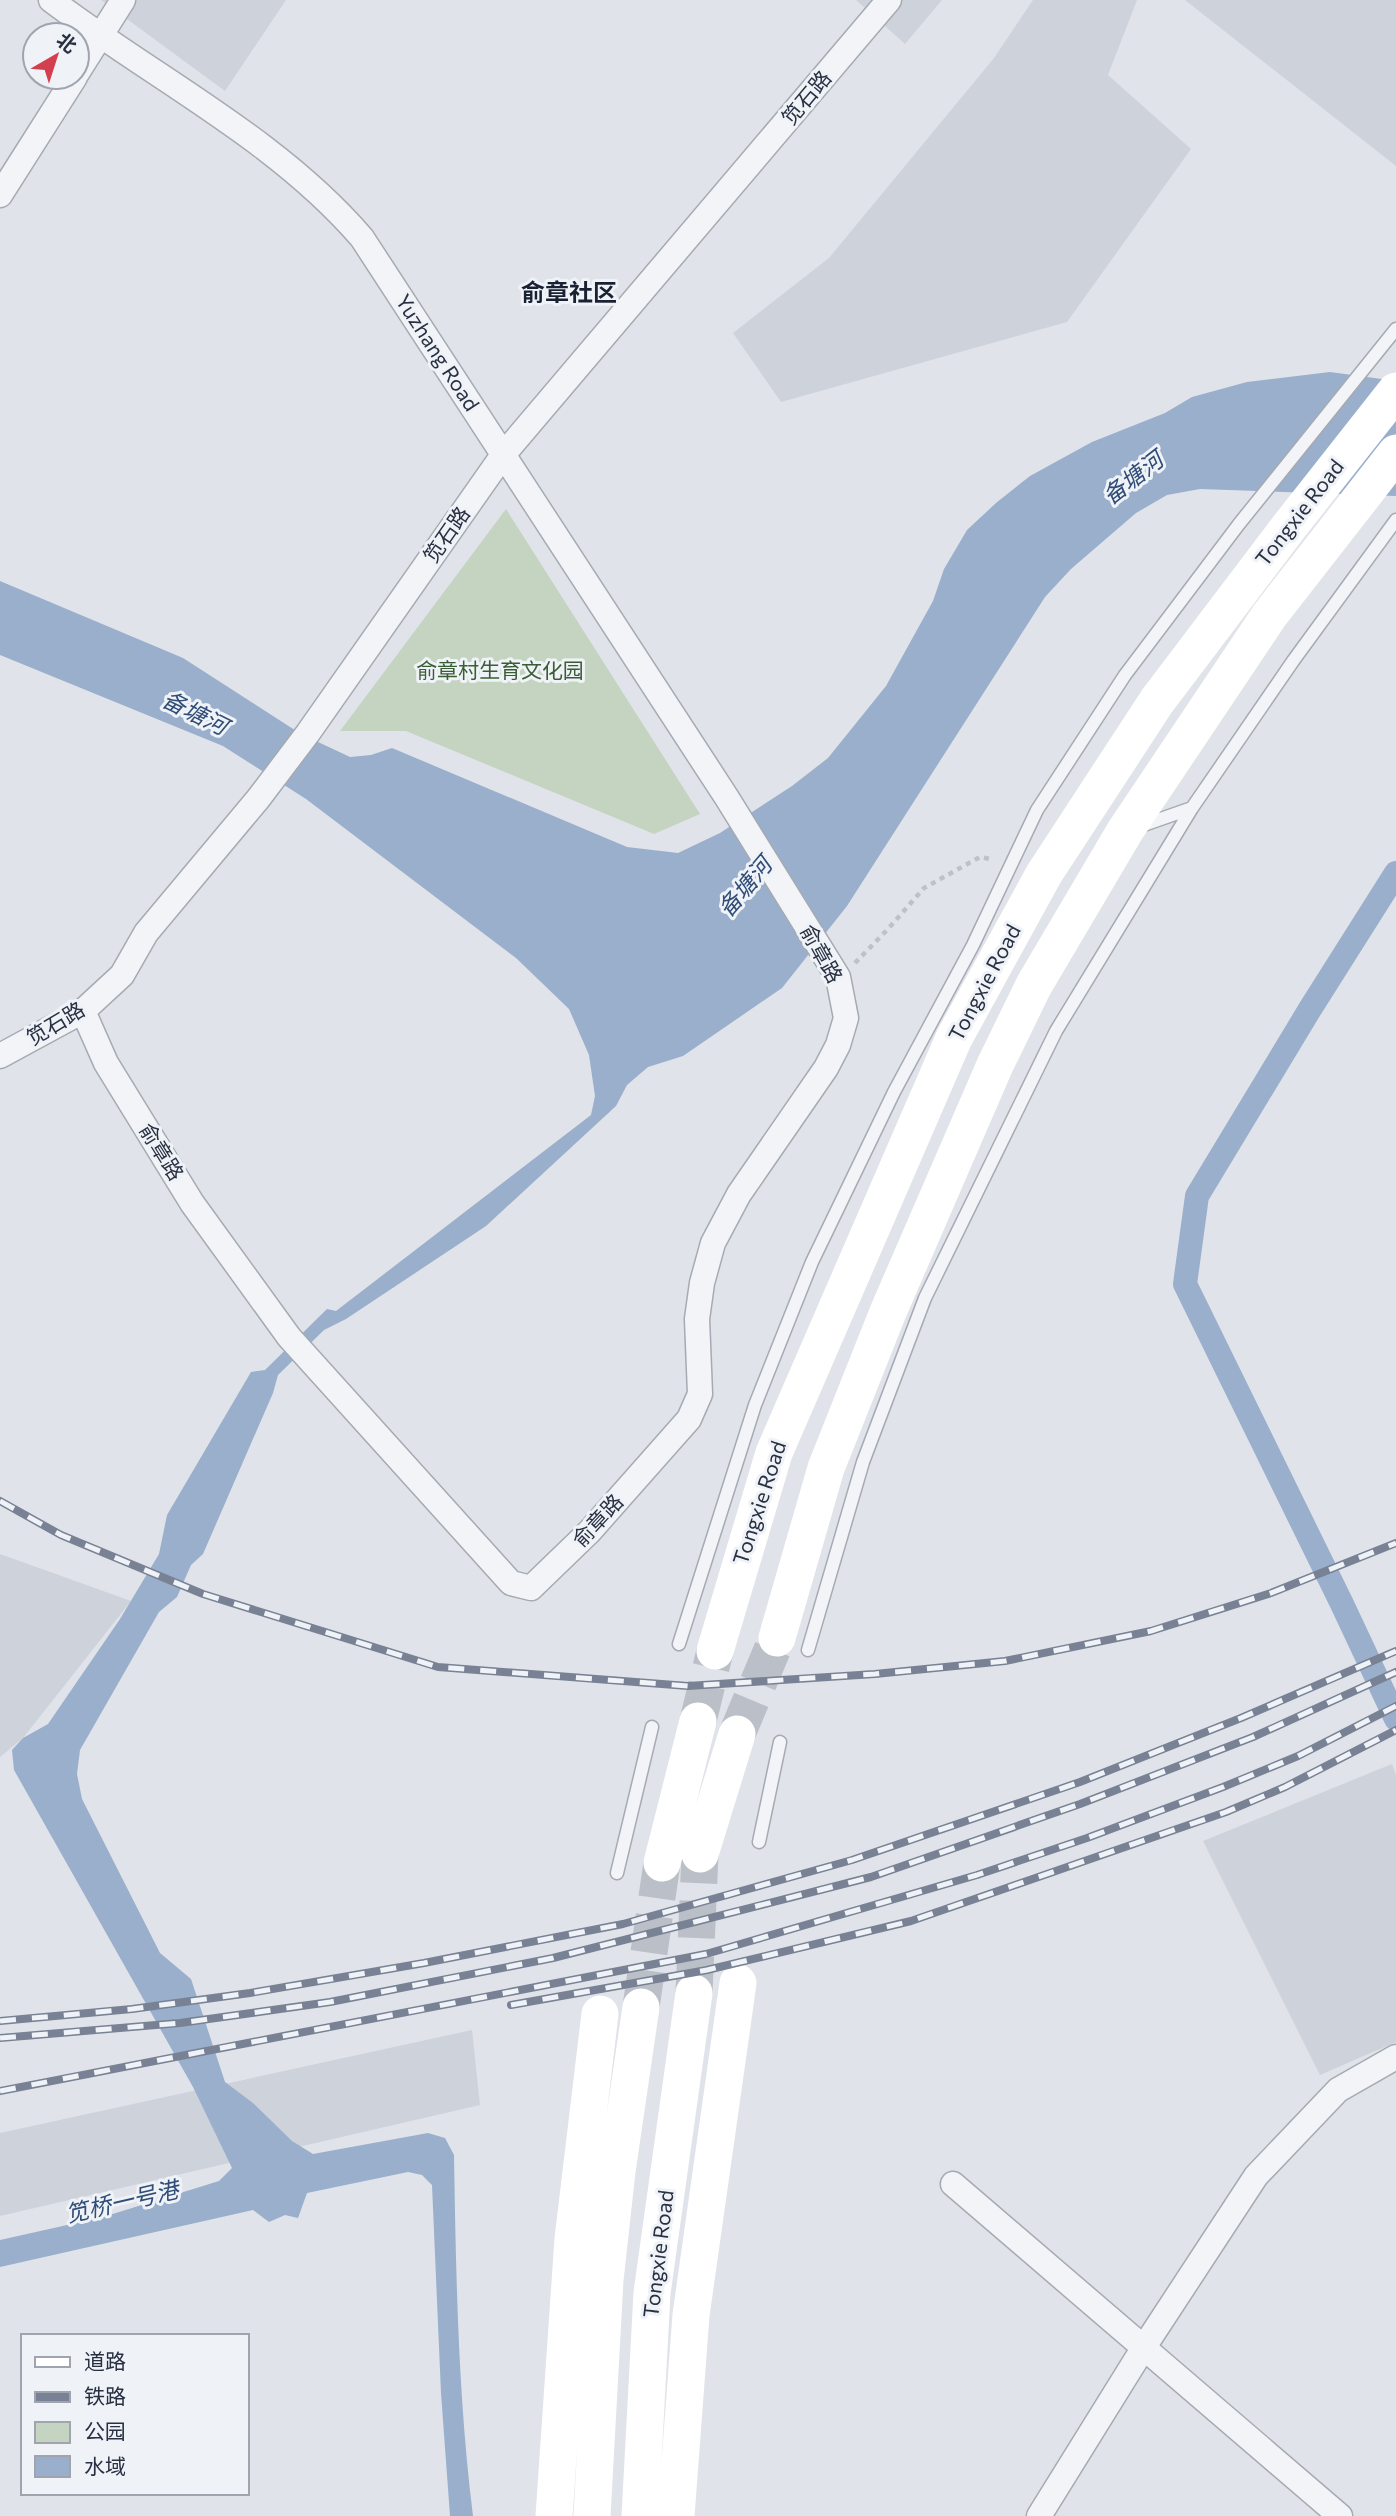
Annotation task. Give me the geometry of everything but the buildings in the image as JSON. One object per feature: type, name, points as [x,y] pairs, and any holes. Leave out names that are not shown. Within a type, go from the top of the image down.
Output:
[{"type":"main road","name":"Tongxie Road","points":[[715,1651],[774,1453],[954,1038],[1044,874],[1157,701],[1287,528],[1396,391]]},
{"type":"main road","name":"Tongxie Road","points":[[793,1644],[826,1468],[888,1312],[995,1065],[1034,985],[1125,831],[1269,616],[1396,453]]},
{"type":"main road","points":[[662,1863],[698,1721]]},
{"type":"main road","points":[[699,1854],[737,1734]]},
{"type":"main road","points":[[676,2516],[691,2315],[738,1983]]},
{"type":"main road","name":"Tongxie Road","points":[[640,2516],[652,2293],[694,1993]]},
{"type":"main road","points":[[592,2516],[605,2280],[617,2171],[641,2007]]},
{"type":"main road","points":[[554,2516],[573,2239],[600,2014]]},
{"type":"street","name":"Yuzhang Road","points":[[51,0],[100,37],[244,133],[335,207],[362,238],[727,798]]},
{"type":"street","points":[[91,51],[123,0]]},
{"type":"street","name":"笕石路","points":[[0,1056],[83,1011],[122,975],[146,933],[258,799],[308,733],[503,455],[889,0]]},
{"type":"street","points":[[0,195],[66,91]]},
{"type":"street","name":"俞章路","points":[[83,1011],[106,1063],[192,1203],[289,1337],[510,1583],[531,1588],[590,1531],[690,1419],[700,1394],[697,1319],[702,1283],[713,1242],[740,1194],[826,1068],[838,1045],[846,1018],[838,977],[727,798]]},
{"type":"street","points":[[1039,2516],[1144,2347],[1256,2176],[1338,2090],[1396,2057]]},
{"type":"street","points":[[953,2184],[1340,2516]]},
{"type":"lane","points":[[679,1644],[760,1392],[812,1262],[894,1092],[973,945],[1037,810],[1125,675],[1240,524],[1396,329]]},
{"type":"lane","points":[[793,1644],[925,1298],[1055,1031],[1192,808],[1293,661],[1396,520]]},
{"type":"lane","points":[[1125,831],[1192,808]]},
{"type":"lane","points":[[617,1873],[652,1727]]},
{"type":"lane","points":[[759,1842],[780,1742]]},
{"type":"path","points":[[838,977],[867,952],[923,888],[980,857],[990,859]]},
{"type":"shaded area","points":[[101,0],[286,0],[225,91]]},
{"type":"shaded area","points":[[856,0],[942,0],[905,44]]},
{"type":"shaded area","points":[[1033,0],[1137,0],[1108,75],[1191,149],[1067,322],[781,402],[733,333],[829,258],[994,58]]},
{"type":"shaded area","points":[[1185,0],[1396,0],[1396,166]]},
{"type":"shaded area","points":[[0,1554],[131,1601],[23,1738],[0,1757]]},
{"type":"shaded area","points":[[1392,1764],[1396,1775],[1396,2042],[1320,2075],[1203,1841]]},
{"type":"shaded area","points":[[472,2030],[480,2105],[0,2216],[0,2133]]},
{"type":"green space","name":"俞章村生育文化园","points":[[506,509],[700,814],[654,834],[406,731],[340,731]]},
{"type":"water","name":"备塘河","points":[[1330,372],[1396,381],[1396,496],[1200,489],[1167,495],[1136,513],[1071,569],[1045,597],[847,906],[782,988],[683,1056],[648,1067],[627,1085],[616,1106],[486,1226],[346,1319],[324,1330],[278,1375],[273,1393],[203,1554],[191,1565],[177,1597],[159,1612],[80,1750],[77,1774],[82,1799],[160,1953],[191,1979],[225,2082],[253,2103],[292,2141],[313,2154],[428,2133],[445,2138],[454,2155],[461,2381],[473,2516],[450,2516],[441,2393],[432,2185],[422,2175],[408,2172],[307,2193],[298,2218],[285,2215],[269,2222],[253,2210],[0,2267],[0,2240],[103,2217],[219,2181],[232,2168],[193,2087],[14,1770],[12,1750],[23,1738],[48,1724],[120,1619],[159,1554],[167,1515],[251,1372],[265,1370],[327,1309],[336,1311],[591,1115],[595,1096],[589,1055],[569,1009],[516,958],[306,799],[223,746],[0,655],[0,581],[183,658],[301,734],[350,757],[371,755],[392,748],[627,847],[678,853],[720,833],[792,786],[828,758],[886,686],[933,601],[944,569],[967,530],[1030,476],[1092,442],[1165,413],[1192,397],[1247,382]]},
{"type":"waterway","points":[[1396,873],[1197,1196],[1185,1284],[1396,1719]]},
{"type":"tunnel","points":[[737,1734],[777,1638]]},
{"type":"tunnel","points":[[698,1721],[715,1651]]},
{"type":"tunnel","points":[[694,1993],[700,1854]]},
{"type":"tunnel","points":[[641,2007],[662,1863]]},
{"type":"railway","points":[[0,1501],[61,1535],[203,1594],[438,1667],[688,1686],[875,1674],[1005,1661],[1151,1631],[1271,1593],[1396,1543]]},
{"type":"railway","points":[[0,2021],[132,2009],[250,1993],[424,1963],[623,1924],[852,1860],[1080,1782],[1241,1718],[1396,1651]]},
{"type":"railway","points":[[0,2038],[180,2023],[330,2002],[553,1958],[871,1877],[1080,1804],[1253,1737],[1396,1672]]},
{"type":"railway","points":[[0,2091],[706,1954],[977,1875],[1087,1838],[1298,1756],[1396,1706]]},
{"type":"railway","points":[[511,2005],[707,1970],[911,1921],[1226,1812],[1285,1787],[1396,1730]]},
{"type":"district","name":"俞章社区","points":[[569,293]]},
{"type":"water label","name":"笕桥一号港","points":[[122,2202]]}]
